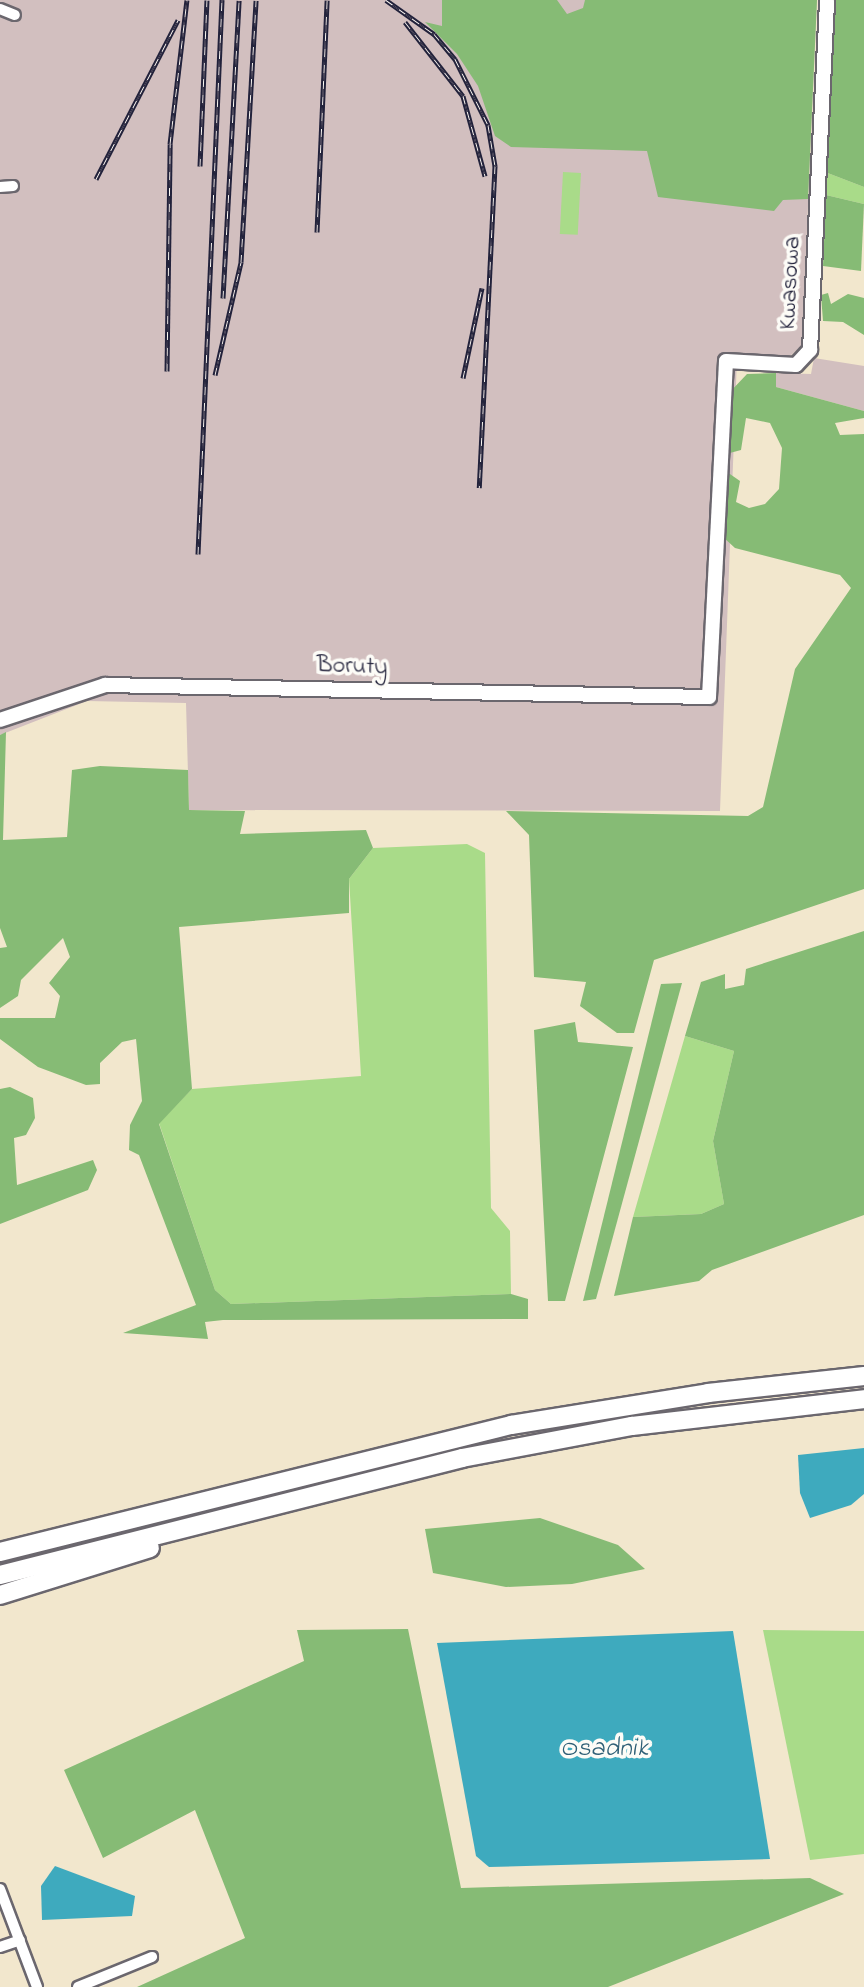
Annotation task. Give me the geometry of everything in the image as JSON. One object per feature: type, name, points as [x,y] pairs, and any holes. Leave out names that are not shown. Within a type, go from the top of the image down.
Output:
[{"type":"highway","points":[[0,1552],[510,1425],[669,1398],[864,1376]]},
{"type":"highway","points":[[0,1575],[296,1497],[619,1429],[864,1399]]},
{"type":"highway","points":[[0,1594],[296,1497]]},
{"type":"street","name":"Kwasowa","points":[[709,697],[726,361],[796,365],[810,350],[827,0]]},
{"type":"street","points":[[0,9],[15,15]]},
{"type":"street","points":[[0,187],[13,186]]},
{"type":"street","name":"Boruty","points":[[0,720],[105,685],[709,697]]},
{"type":"street","points":[[0,1889],[37,1987]]},
{"type":"street","points":[[0,1947],[20,1940]]},
{"type":"street","points":[[78,1987],[152,1957]]},
{"type":"shaded area","points":[[0,0],[817,0],[802,345],[787,359],[737,358],[720,811],[189,810],[186,703],[87,701],[0,735]]},
{"type":"shaded area","points":[[814,358],[864,366],[864,411],[776,387],[776,373],[811,374]]},
{"type":"green space","points":[[442,0],[557,0],[567,14],[583,8],[585,0],[817,0],[808,199],[783,200],[774,211],[658,197],[647,151],[511,147],[495,136],[478,86],[457,54],[425,22],[442,26]]},
{"type":"green space","points":[[835,0],[864,0],[864,187],[825,172]]},
{"type":"green space","points":[[563,172],[581,173],[578,235],[560,234]]},
{"type":"green space","points":[[825,172],[864,187],[864,204],[826,195]]},
{"type":"green space","points":[[826,195],[864,204],[861,271],[823,266]]},
{"type":"green space","points":[[828,293],[831,304],[848,294],[864,298],[864,335],[843,322],[823,321],[821,295]]},
{"type":"green space","points":[[776,373],[776,387],[864,411],[864,418],[835,423],[840,435],[864,434],[864,889],[654,960],[634,1033],[617,1033],[580,1006],[586,982],[534,977],[529,835],[506,811],[748,816],[763,807],[795,669],[851,588],[840,575],[735,548],[723,537],[727,472],[740,481],[736,502],[749,508],[765,504],[779,489],[782,448],[770,423],[746,418],[741,450],[726,454],[729,393],[747,374]]},
{"type":"green space","points":[[6,732],[3,840],[67,837],[72,770],[100,766],[188,770],[189,810],[245,811],[240,834],[366,830],[373,848],[349,879],[349,913],[179,927],[192,1089],[159,1124],[215,1290],[231,1304],[511,1294],[528,1299],[528,1319],[223,1320],[205,1322],[208,1339],[123,1333],[196,1305],[139,1155],[129,1150],[130,1125],[142,1101],[136,1039],[122,1042],[100,1063],[100,1084],[86,1085],[38,1067],[0,1039],[0,1018],[55,1018],[60,996],[49,983],[70,957],[63,938],[21,980],[18,996],[0,1008],[0,948],[7,947],[0,928],[0,735]]},
{"type":"green space","points":[[467,844],[485,853],[491,1208],[510,1231],[511,1294],[231,1304],[215,1290],[159,1123],[192,1089],[361,1076],[349,879],[373,848]]},
{"type":"green space","points":[[864,931],[864,1215],[712,1270],[699,1281],[614,1296],[633,1217],[701,1214],[724,1204],[713,1141],[734,1051],[685,1036],[701,982],[725,974],[725,989],[744,985],[746,969]]},
{"type":"green space","points":[[682,983],[596,1299],[583,1301],[661,984]]},
{"type":"green space","points":[[575,1022],[578,1042],[633,1047],[565,1301],[548,1301],[534,1030]]},
{"type":"green space","points":[[685,1036],[734,1051],[713,1141],[724,1204],[701,1214],[633,1217]]},
{"type":"green space","points":[[10,1087],[33,1098],[35,1118],[26,1135],[14,1138],[17,1185],[93,1160],[97,1170],[88,1190],[0,1224],[0,1089]]},
{"type":"green space","points":[[540,1518],[618,1545],[645,1569],[572,1584],[506,1587],[433,1573],[425,1529]]},
{"type":"green space","points":[[408,1629],[461,1888],[810,1878],[844,1894],[608,1987],[137,1987],[245,1938],[195,1810],[103,1858],[64,1770],[304,1661],[297,1630]]},
{"type":"green space","points":[[763,1630],[864,1631],[864,1854],[810,1860]]},
{"type":"water","points":[[864,1448],[864,1494],[851,1505],[810,1518],[800,1493],[798,1455]]},
{"type":"water","name":"Osadnik","points":[[733,1631],[770,1859],[489,1867],[476,1856],[437,1643]]},
{"type":"water","points":[[55,1866],[135,1896],[132,1916],[42,1920],[41,1886]]},
{"type":"railway","points":[[167,371],[170,144],[187,0]]},
{"type":"railway","points":[[200,166],[207,0]]},
{"type":"railway","points":[[198,554],[222,0]]},
{"type":"railway","points":[[223,298],[239,0]]},
{"type":"railway","points":[[215,375],[241,262],[256,0]]},
{"type":"railway","points":[[317,232],[327,0]]},
{"type":"railway","points":[[386,0],[434,34],[455,59],[488,125],[495,166],[479,488]]},
{"type":"railway","points":[[96,179],[178,20]]},
{"type":"railway","points":[[405,22],[463,96],[485,176]]},
{"type":"railway","points":[[463,378],[482,288]]}]
